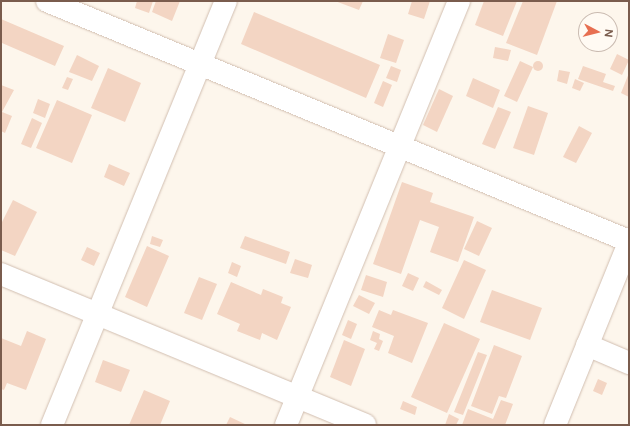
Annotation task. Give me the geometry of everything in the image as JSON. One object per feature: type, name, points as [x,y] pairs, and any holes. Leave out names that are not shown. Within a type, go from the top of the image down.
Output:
[{"type":"street","points":[[47,1],[629,242],[555,425]]},
{"type":"street","points":[[52,425],[226,1]]},
{"type":"street","points":[[286,425],[459,1]]},
{"type":"street","points":[[1,274],[365,425]]},
{"type":"street","points":[[587,345],[629,362]]},
{"type":"building","points":[[137,1],[153,1],[149,13],[135,8]]},
{"type":"building","points":[[156,1],[180,1],[172,21],[152,12]]},
{"type":"building","points":[[335,1],[363,1],[359,10]]},
{"type":"building","points":[[412,1],[430,1],[424,19],[408,14]]},
{"type":"building","points":[[484,1],[517,1],[503,36],[475,25]]},
{"type":"building","points":[[523,1],[557,1],[537,55],[506,43]]},
{"type":"building","points":[[254,12],[380,65],[366,98],[241,44]]},
{"type":"building","points":[[1,19],[64,46],[55,66],[2,43],[1,46]]},
{"type":"building","points":[[388,34],[404,40],[396,63],[380,58]]},
{"type":"building","points":[[495,47],[511,50],[508,61],[493,58]]},
{"type":"building","points":[[617,54],[629,60],[622,75],[610,69]]},
{"type":"building","points":[[77,55],[99,66],[92,81],[69,72]]},
{"type":"building","points":[[520,61],[533,67],[517,102],[504,96]]},
{"type":"building","points":[[536,61],[540,61],[542,62],[542,70],[536,71],[533,68],[533,64]]},
{"type":"building","points":[[391,66],[401,70],[397,82],[386,78]]},
{"type":"building","points":[[583,66],[606,74],[603,82],[615,86],[613,91],[578,79]]},
{"type":"building","points":[[108,68],[141,83],[125,122],[91,108]]},
{"type":"building","points":[[559,70],[570,72],[567,84],[557,81]]},
{"type":"building","points":[[629,73],[629,97],[621,93]]},
{"type":"building","points":[[67,77],[73,79],[68,90],[62,88]]},
{"type":"building","points":[[473,78],[500,90],[493,108],[466,96]]},
{"type":"building","points":[[575,79],[584,83],[580,91],[572,88]]},
{"type":"building","points":[[383,81],[392,85],[383,107],[374,103]]},
{"type":"building","points":[[1,85],[14,90],[2,112],[12,116],[5,133],[1,131]]},
{"type":"building","points":[[439,89],[453,96],[437,132],[423,125]]},
{"type":"building","points":[[38,99],[50,104],[45,118],[33,113]]},
{"type":"building","points":[[57,100],[92,115],[72,163],[36,148]]},
{"type":"building","points":[[528,106],[548,113],[534,155],[513,148]]},
{"type":"building","points":[[498,107],[511,112],[495,149],[482,144]]},
{"type":"building","points":[[32,118],[42,123],[31,148],[21,144]]},
{"type":"building","points":[[579,126],[592,133],[576,163],[563,157]]},
{"type":"building","points":[[109,164],[130,173],[124,186],[104,177]]},
{"type":"building","points":[[402,182],[433,193],[430,202],[474,217],[458,262],[430,252],[439,227],[420,220],[401,274],[373,264]]},
{"type":"building","points":[[13,200],[37,212],[15,256],[1,250],[1,224]]},
{"type":"building","points":[[477,221],[492,228],[479,256],[464,249]]},
{"type":"building","points":[[152,236],[163,240],[160,247],[150,244]]},
{"type":"building","points":[[245,236],[290,252],[286,264],[240,248]]},
{"type":"building","points":[[147,246],[169,256],[147,307],[125,297]]},
{"type":"building","points":[[87,247],[100,253],[94,266],[81,260]]},
{"type":"building","points":[[295,259],[312,265],[308,278],[290,273]]},
{"type":"building","points":[[464,260],[486,270],[464,319],[442,308]]},
{"type":"building","points":[[232,262],[241,266],[237,277],[228,273]]},
{"type":"building","points":[[408,273],[419,278],[413,291],[402,286]]},
{"type":"building","points":[[366,275],[387,282],[383,297],[361,290]]},
{"type":"building","points":[[199,277],[217,284],[202,320],[184,313]]},
{"type":"building","points":[[426,281],[442,290],[439,295],[423,287]]},
{"type":"building","points":[[231,282],[261,295],[263,289],[283,297],[281,303],[291,307],[277,340],[262,333],[260,340],[237,331],[240,324],[217,314]]},
{"type":"building","points":[[492,290],[542,308],[530,340],[480,322]]},
{"type":"building","points":[[359,295],[375,303],[369,314],[353,306]]},
{"type":"building","points":[[379,310],[391,315],[393,310],[428,323],[412,363],[388,353],[394,336],[372,327]]},
{"type":"building","points":[[348,320],[357,324],[351,339],[342,335]]},
{"type":"building","points":[[444,323],[480,339],[447,413],[411,397]]},
{"type":"building","points":[[27,331],[46,339],[26,390],[7,383],[4,390],[1,389],[1,338],[21,346]]},
{"type":"building","points":[[373,331],[380,334],[379,339],[383,341],[379,351],[374,349],[377,343],[370,340]]},
{"type":"building","points":[[344,340],[365,349],[351,386],[330,377]]},
{"type":"building","points":[[494,345],[522,356],[506,398],[499,396],[492,414],[471,406]]},
{"type":"building","points":[[478,352],[487,355],[463,415],[454,412]]},
{"type":"building","points":[[103,360],[130,370],[121,392],[95,382]]},
{"type":"building","points":[[598,379],[607,383],[602,395],[593,391]]},
{"type":"building","points":[[144,390],[170,401],[160,425],[129,425]]},
{"type":"building","points":[[501,400],[513,404],[505,425],[462,425],[468,409],[493,419]]},
{"type":"building","points":[[403,401],[417,407],[415,415],[400,409]]},
{"type":"building","points":[[449,414],[459,419],[456,425],[445,425]]},
{"type":"building","points":[[230,417],[247,425],[226,425]]}]
